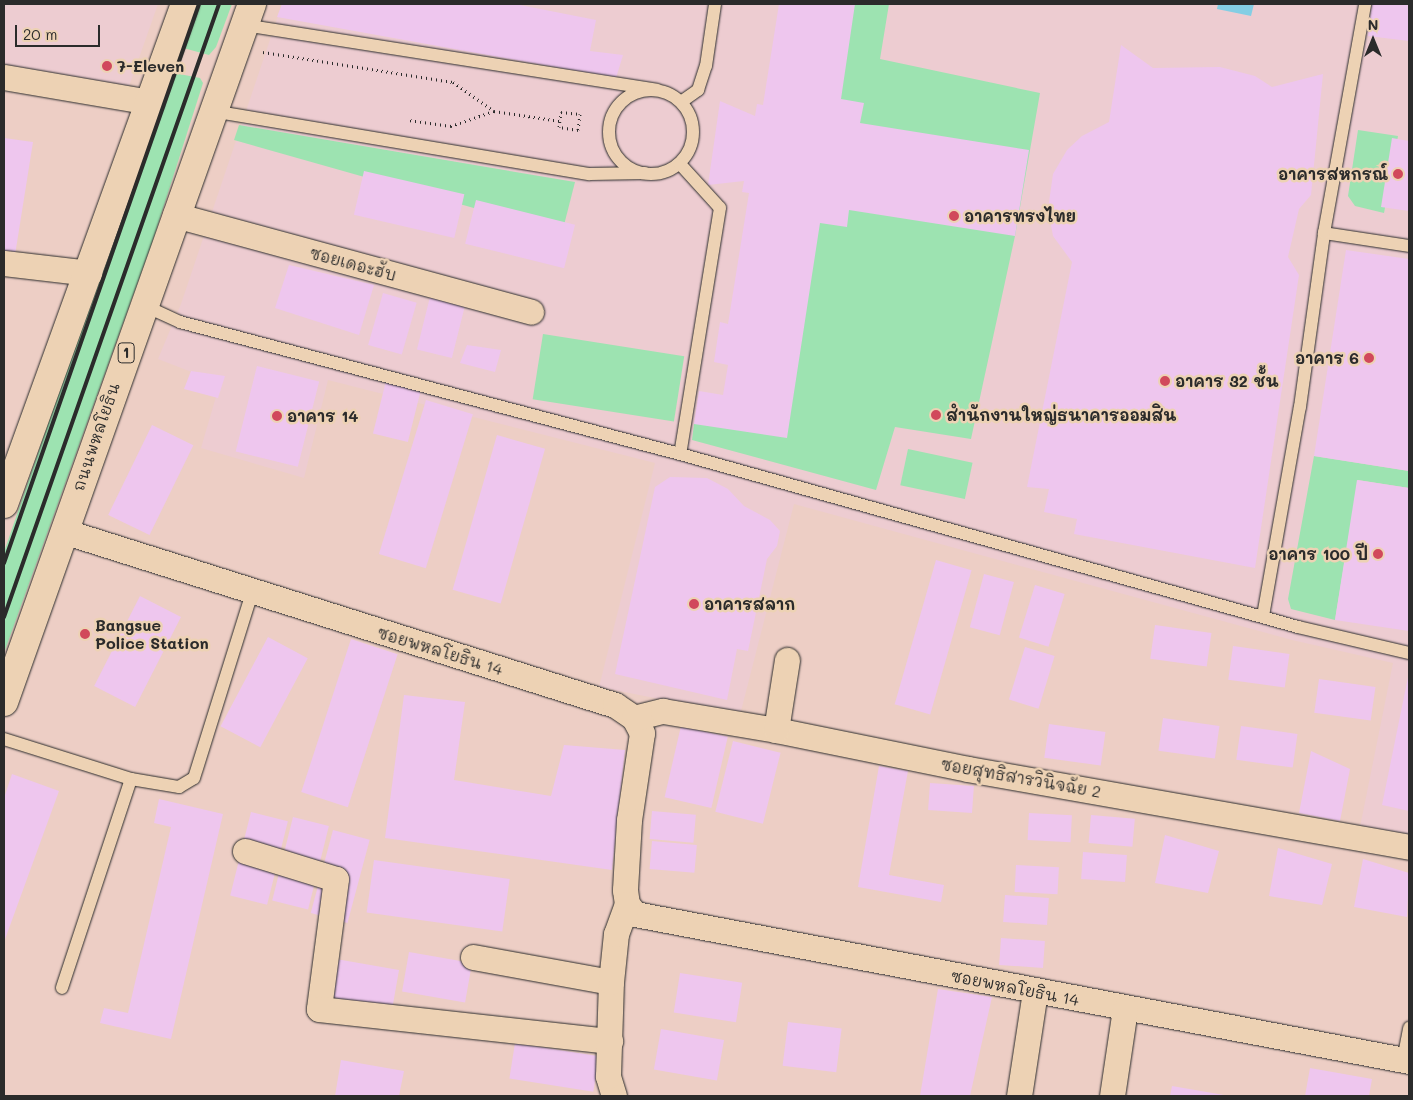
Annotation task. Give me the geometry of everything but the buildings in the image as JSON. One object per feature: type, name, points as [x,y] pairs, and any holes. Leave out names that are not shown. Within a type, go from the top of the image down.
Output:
[{"type":"main road","points":[[4,504],[185,4]]},
{"type":"main road","name":"ถนนพหลโยธิน","points":[[4,702],[143,305],[248,14]]},
{"type":"street","points":[[4,77],[151,102]]},
{"type":"street","name":"ซอยเดอะฮับ","points":[[175,215],[531,312]]},
{"type":"street","points":[[4,263],[89,273]]},
{"type":"street","name":"ซอยพหลโยธิน 14","points":[[63,531],[252,593],[615,706],[634,718]]},
{"type":"street","points":[[776,730],[788,660]]},
{"type":"street","name":"ซอยสุทธิสารวินิจฉัย 2","points":[[634,718],[663,711],[776,730],[968,769],[1409,847]]},
{"type":"street","points":[[614,1096],[608,1076],[611,982],[616,934],[627,904],[624,890],[629,820],[642,733],[634,718]]},
{"type":"street","points":[[245,852],[336,879],[319,1009],[610,1041]]},
{"type":"street","name":"ซอยพหลโยธิน 14","points":[[627,904],[635,914],[650,919],[1406,1061]]},
{"type":"street","points":[[473,957],[611,982]]},
{"type":"street","points":[[1019,1096],[1035,992]]},
{"type":"street","points":[[1112,1096],[1125,1009]]},
{"type":"lane","points":[[681,102],[698,90],[706,66],[715,4]]},
{"type":"lane","points":[[1263,616],[1300,407],[1324,233],[1365,4]]},
{"type":"lane","points":[[212,111],[590,174],[667,171],[680,164],[693,138],[691,119],[681,102],[657,90],[248,14]]},
{"type":"lane","points":[[645,173],[625,166],[615,155],[609,141],[609,126],[620,103],[631,95],[657,90]]},
{"type":"lane","points":[[680,164],[720,208],[680,454]]},
{"type":"lane","points":[[1324,233],[1409,246]]},
{"type":"lane","points":[[143,305],[180,322],[680,454],[1263,616],[1409,653]]},
{"type":"lane","points":[[4,739],[131,779],[179,787],[194,778],[252,593]]},
{"type":"lane","points":[[62,988],[131,779]]},
{"type":"lane","points":[[1406,1061],[1409,1028]]},
{"type":"path","points":[[258,51],[453,82],[494,111],[560,121]]},
{"type":"path","points":[[403,120],[451,126],[494,111]]},
{"type":"path","points":[[561,112],[580,114],[578,130],[559,127],[560,121],[561,112]]},
{"type":"shaded area","points":[[4,4],[158,4],[121,109],[4,89]]},
{"type":"shaded area","name":"สำนักงานใหญ่ธนาคารออมสิน","points":[[282,4],[1409,4],[1409,837],[1360,827],[1393,663],[1292,640],[794,504],[740,715],[599,687],[655,463],[328,380],[304,478],[201,448],[220,383],[158,359],[181,304]]},
{"type":"green space","points":[[191,4],[232,4],[216,47],[209,55],[176,46]]},
{"type":"green space","points":[[807,4],[889,4],[880,59],[1040,93],[1015,236],[971,439],[895,427],[876,490],[692,440],[694,424],[732,409],[841,99]]},
{"type":"green space","points":[[169,72],[200,78],[203,83],[153,240],[4,653],[4,552]]},
{"type":"green space","points":[[239,125],[575,182],[562,233],[234,140]]},
{"type":"green space","points":[[1358,130],[1398,136],[1384,213],[1355,206],[1348,196]]},
{"type":"green space","points":[[543,334],[684,356],[674,422],[533,399]]},
{"type":"green space","points":[[908,449],[973,463],[965,499],[900,485]]},
{"type":"green space","points":[[1314,456],[1409,471],[1409,488],[1358,480],[1335,620],[1291,609],[1288,599]]},
{"type":"water","points":[[1218,4],[1254,4],[1251,16],[1217,9]]},
{"type":"railway","points":[[4,563],[199,4]]},
{"type":"railway","points":[[4,617],[219,4]]},
{"type":"place","name":"7-Eleven","points":[[107,66]]},
{"type":"place","name":"อาคารสหกรณ์","points":[[1398,174]]},
{"type":"place","name":"อาคารทรงไทย","points":[[954,216]]},
{"type":"place","name":"อาคาร 6","points":[[1369,358]]},
{"type":"place","name":"อาคาร 32 ชั้น","points":[[1165,381]]},
{"type":"place","name":"สำนักงานใหญ่ธนาคารออมสิน","points":[[936,415]]},
{"type":"place","name":"อาคาร 14","points":[[277,416]]},
{"type":"place","name":"อาคาร 100 ปี","points":[[1378,554]]},
{"type":"place","name":"อาคารสลาก","points":[[694,604]]},
{"type":"place","name":"Bangsue Police Station","points":[[85,634]]}]
